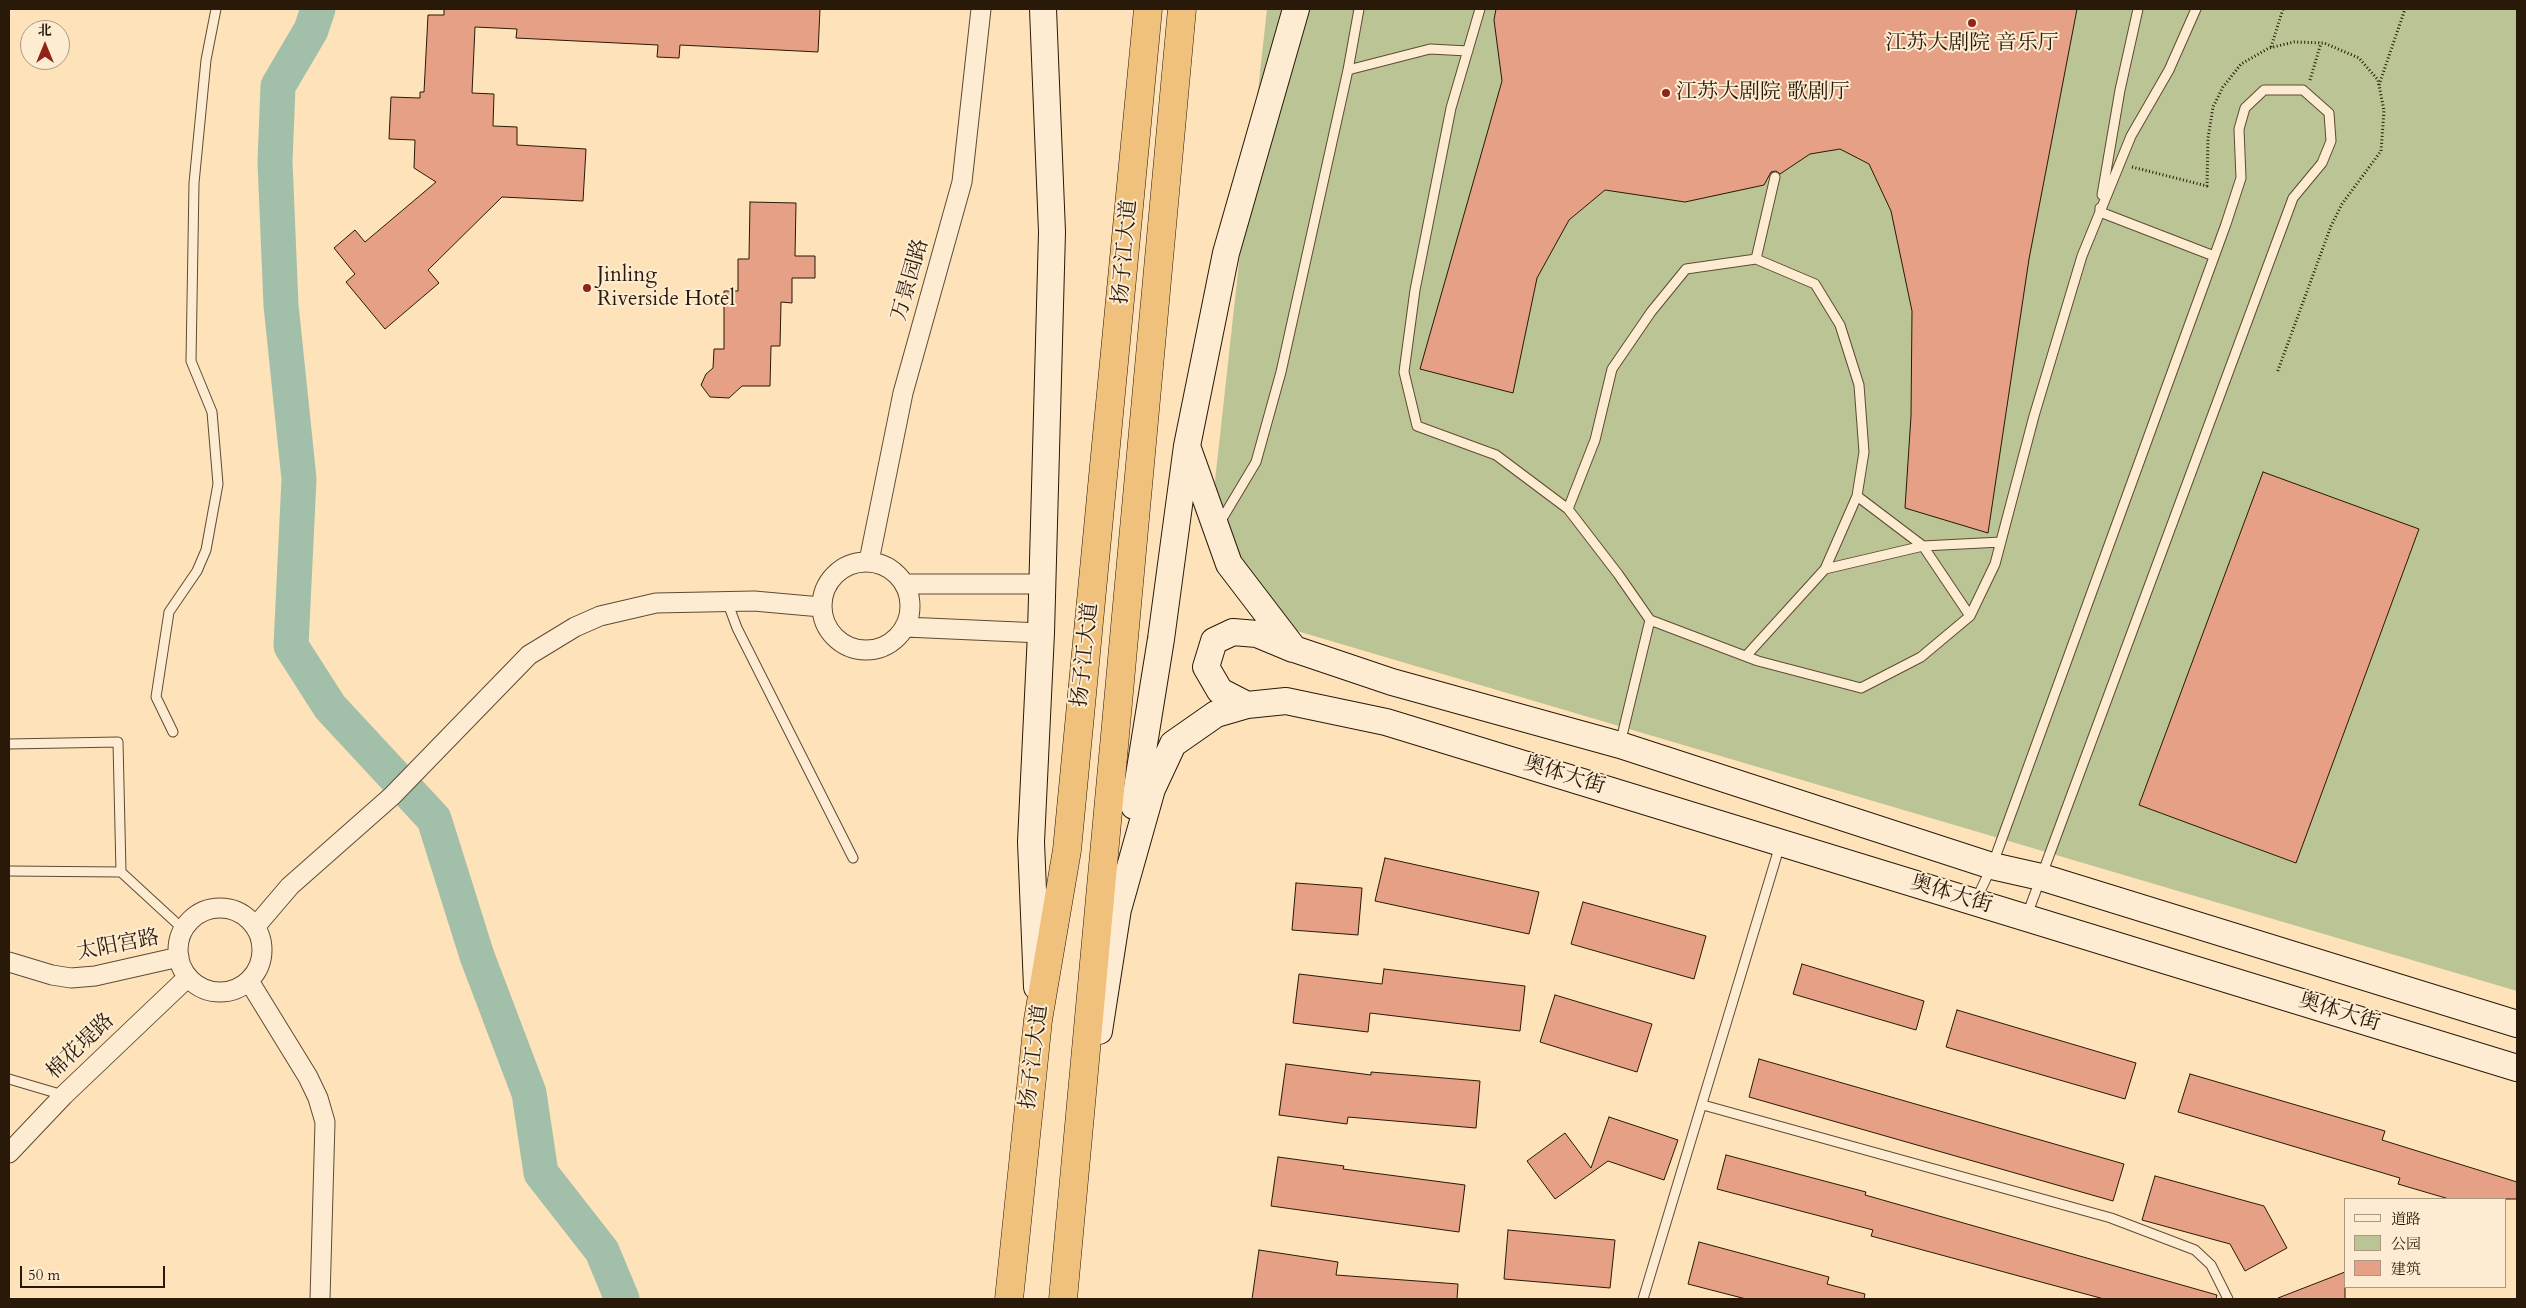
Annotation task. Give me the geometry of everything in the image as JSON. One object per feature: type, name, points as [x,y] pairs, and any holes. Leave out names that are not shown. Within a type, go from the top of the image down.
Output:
[{"type":"highway","name":"扬子江大道","points":[[1009,1299],[1038,1020],[1067,850],[1148,9]]},
{"type":"highway","name":"扬子江大道","points":[[1063,1299],[1182,9]]},
{"type":"street","name":"万景园路","points":[[869,561],[903,393],[962,182],[981,9]]},
{"type":"street","points":[[1038,1020],[1031,842],[1041,633],[1052,232],[1042,9]]},
{"type":"street","points":[[1070,1232],[1117,914],[1161,639],[1187,446],[1226,253],[1296,9]]},
{"type":"street","points":[[1187,446],[1229,564],[1294,649]]},
{"type":"street","points":[[869,561],[883,564],[896,572],[905,584],[910,598],[910,613],[905,627],[896,638],[884,646],[870,650],[856,649],[842,643],[831,634],[824,622],[821,607],[826,586],[840,569],[854,562],[869,561]]},
{"type":"street","points":[[905,584],[1041,584]]},
{"type":"street","points":[[255,927],[290,886],[392,796],[529,655],[575,627],[600,616],[656,603],[728,601],[821,607]]},
{"type":"street","points":[[905,627],[1041,633]]},
{"type":"street","name":"奥体大街","points":[[1247,705],[1220,691],[1206,667],[1214,641],[1233,632],[1257,634],[1294,649],[1392,682],[1620,745],[1992,866],[2041,877],[2517,1024]]},
{"type":"street","name":"奥体大街","points":[[1117,914],[1152,789],[1173,744],[1216,714],[1247,705],[1286,701],[1386,722],[2517,1068]]},
{"type":"street","points":[[219,908],[233,910],[246,917],[255,927],[261,943],[261,961],[257,972],[249,981],[238,988],[218,992],[198,986],[188,977],[179,957],[179,943],[184,930],[193,919],[205,911],[219,908]]},
{"type":"street","name":"太阳宫路","points":[[9,962],[52,975],[72,978],[95,976],[179,957]]},
{"type":"street","name":"棉花堤路","points":[[9,1153],[64,1095],[188,977]]},
{"type":"street","points":[[249,981],[308,1077],[318,1098],[325,1122],[320,1299]]},
{"type":"lane","points":[[174,732],[156,697],[169,612],[197,570],[206,550],[218,484],[212,412],[191,361],[194,183],[206,60],[216,9]]},
{"type":"lane","points":[[1216,529],[1256,462],[1281,372],[1348,70],[1359,9]]},
{"type":"lane","points":[[1480,9],[1449,117],[1415,290],[1404,372],[1417,426],[1496,455],[1568,509],[1618,574],[1650,620],[1746,656],[1861,688],[1921,657],[1970,616],[1995,564],[2034,416],[2079,266],[2131,136],[2169,70],[2196,9]]},
{"type":"lane","points":[[2100,212],[2120,90],[2138,9]]},
{"type":"lane","points":[[1348,70],[1430,49],[1468,51]]},
{"type":"lane","points":[[1975,902],[1992,866],[2241,178],[2239,129],[2245,108],[2264,90],[2303,90],[2329,113],[2331,141],[2322,163],[2293,198],[2026,918]]},
{"type":"lane","points":[[1756,260],[1776,177]]},
{"type":"lane","points":[[2100,212],[2214,256]]},
{"type":"lane","points":[[1568,509],[1595,440],[1612,369],[1651,312],[1686,269],[1756,260],[1815,284],[1840,325],[1859,385],[1864,452],[1857,496],[1825,569],[1746,656]]},
{"type":"lane","points":[[1857,496],[1923,546],[1970,616]]},
{"type":"lane","points":[[1825,569],[1923,546],[2001,542]]},
{"type":"lane","points":[[728,601],[737,628],[853,858]]},
{"type":"lane","points":[[1620,745],[1650,620]]},
{"type":"lane","points":[[9,744],[118,742],[121,872]]},
{"type":"lane","points":[[1643,1299],[1781,842]]},
{"type":"lane","points":[[9,871],[121,872],[184,930]]},
{"type":"lane","points":[[9,1079],[64,1095]]},
{"type":"lane","points":[[1703,1105],[2111,1218],[2195,1250],[2212,1265],[2228,1299]]},
{"type":"path","points":[[2271,48],[2282,9]]},
{"type":"path","points":[[2379,86],[2405,9]]},
{"type":"path","points":[[2119,164],[2207,186],[2208,138],[2213,107],[2223,87],[2241,64],[2271,48],[2294,42],[2321,43],[2359,58],[2378,80],[2384,111],[2381,151],[2342,204],[2331,226],[2277,373]]},
{"type":"path","points":[[2306,93],[2321,43]]},
{"type":"green space","points":[[1267,9],[2517,9],[2517,991],[1297,631],[1261,591],[1233,550],[1220,509],[1215,481]]},
{"type":"building","points":[[444,9],[820,9],[818,52],[680,45],[679,58],[657,57],[658,45],[516,38],[517,29],[475,27],[472,93],[494,94],[493,126],[517,127],[517,145],[586,149],[583,201],[502,197],[428,270],[439,283],[385,329],[346,282],[355,274],[334,248],[355,230],[365,242],[436,182],[414,168],[415,140],[389,139],[391,97],[420,98],[420,92],[424,92],[428,15],[444,15]]},
{"type":"building","points":[[1496,9],[2077,9],[2029,259],[1988,533],[1905,508],[1911,416],[1912,311],[1891,211],[1869,164],[1840,149],[1810,154],[1780,174],[1776,171],[1771,172],[1764,185],[1685,202],[1605,190],[1569,220],[1537,278],[1513,393],[1420,369],[1502,81],[1494,20]]},
{"type":"building","points":[[750,202],[796,203],[795,256],[815,256],[815,278],[792,278],[792,303],[781,302],[780,346],[771,346],[770,386],[742,386],[729,398],[710,397],[701,385],[706,374],[713,368],[714,349],[724,349],[724,291],[738,291],[738,259],[749,259]]},
{"type":"building","points":[[2263,472],[2419,529],[2296,863],[2139,805]]},
{"type":"building","points":[[1385,858],[1539,892],[1529,934],[1375,901]]},
{"type":"building","points":[[1296,883],[1362,888],[1358,935],[1292,930]]},
{"type":"building","points":[[1583,902],[1706,936],[1694,979],[1571,944]]},
{"type":"building","points":[[1802,964],[1924,1001],[1916,1030],[1793,994]]},
{"type":"building","points":[[1384,969],[1525,986],[1520,1031],[1370,1013],[1368,1032],[1293,1023],[1299,974],[1382,984]]},
{"type":"building","points":[[1555,995],[1652,1024],[1637,1072],[1540,1042]]},
{"type":"building","points":[[1957,1010],[2136,1063],[2125,1099],[1946,1047]]},
{"type":"building","points":[[1759,1059],[2124,1164],[2113,1201],[1749,1097]]},
{"type":"building","points":[[1286,1064],[1371,1075],[1371,1072],[1480,1081],[1476,1128],[1348,1117],[1347,1124],[1279,1115]]},
{"type":"building","points":[[2190,1074],[2385,1131],[2382,1140],[2517,1182],[2517,1199],[2446,1198],[2398,1184],[2400,1178],[2178,1112]]},
{"type":"building","points":[[1609,1117],[1678,1140],[1664,1180],[1608,1161],[1555,1199],[1527,1161],[1565,1133],[1591,1168]]},
{"type":"building","points":[[1726,1155],[1866,1192],[1865,1195],[2217,1295],[2216,1299],[2104,1299],[1871,1236],[1873,1230],[1717,1189]]},
{"type":"building","points":[[1278,1157],[1344,1166],[1343,1169],[1465,1185],[1459,1232],[1271,1206]]},
{"type":"building","points":[[2155,1176],[2264,1206],[2287,1248],[2245,1271],[2230,1244],[2142,1220]]},
{"type":"building","points":[[1508,1230],[1615,1240],[1610,1288],[1504,1279]]},
{"type":"building","points":[[1699,1242],[1829,1277],[1827,1284],[1865,1294],[1864,1299],[1746,1299],[1688,1284]]},
{"type":"building","points":[[1259,1250],[1338,1262],[1336,1275],[1458,1284],[1457,1299],[1252,1299]]},
{"type":"building","points":[[2344,1272],[2345,1299],[2278,1298]]},
{"type":"waterway","points":[[318,9],[311,30],[278,86],[275,162],[281,305],[299,479],[291,646],[330,707],[434,819],[477,956],[529,1093],[541,1173],[602,1251],[622,1299]]},
{"type":"place","name":"江苏大剧院 音乐厅","points":[[1972,23]]},
{"type":"place","name":"江苏大剧院 歌剧厅","points":[[1666,93]]},
{"type":"place","name":"Jinling Riverside Hotel","points":[[587,288]]}]
